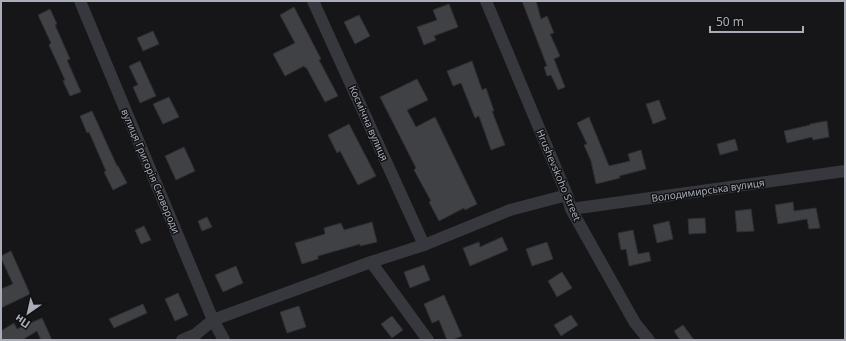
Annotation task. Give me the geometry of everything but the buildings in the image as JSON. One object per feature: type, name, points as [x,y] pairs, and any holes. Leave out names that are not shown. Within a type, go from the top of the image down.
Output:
[{"type":"street","name":"вулиця Григорія Сковороди","points":[[80,1],[214,320],[224,340]]},
{"type":"street","name":"Космічна вулиця","points":[[313,1],[424,245]]},
{"type":"street","name":"Hrushevskoho Street","points":[[486,1],[567,195],[571,209],[635,323],[649,340]]},
{"type":"street","name":"Володимирська вулиця","points":[[571,209],[845,171]]},
{"type":"street","points":[[182,340],[196,334],[214,320],[371,262],[424,245],[510,210],[567,195]]},
{"type":"street","points":[[371,262],[428,340]]}]
